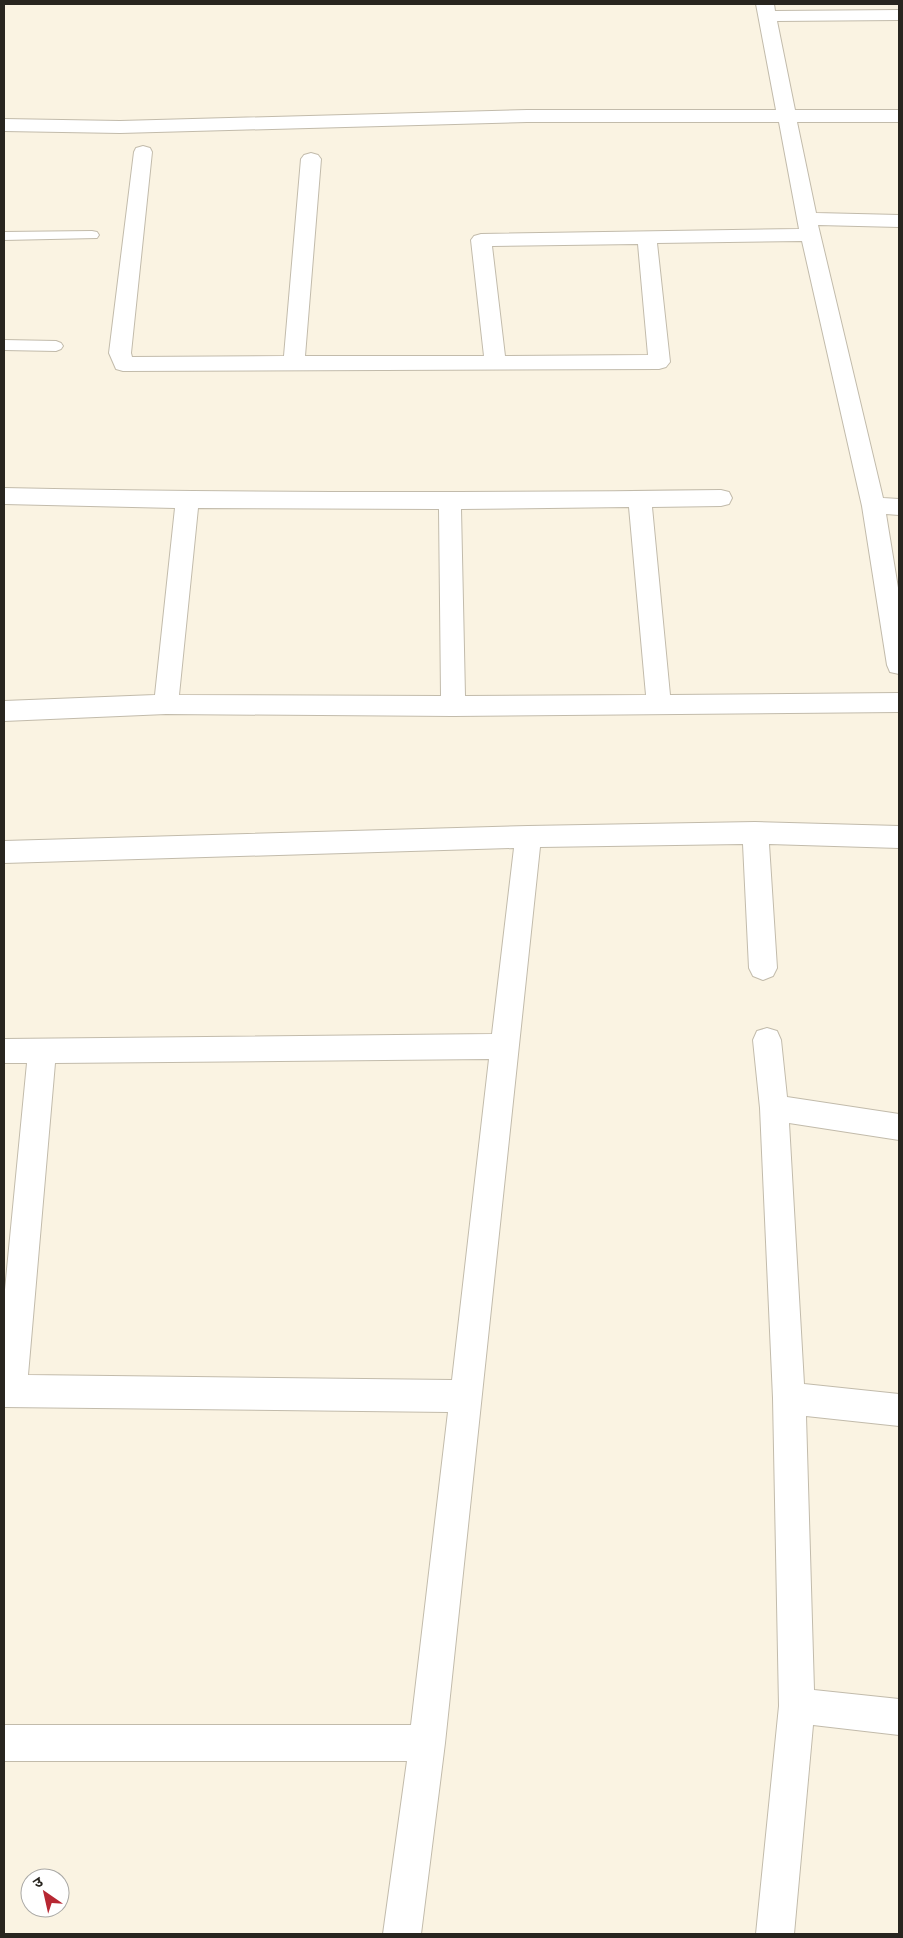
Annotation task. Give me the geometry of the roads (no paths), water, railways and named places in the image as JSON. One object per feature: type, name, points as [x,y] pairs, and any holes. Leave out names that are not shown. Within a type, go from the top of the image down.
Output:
[{"type":"street","points":[[899,15],[766,10],[809,227],[873,506],[899,665]]},
{"type":"street","points":[[4,125],[120,127],[527,116],[899,116]]},
{"type":"street","points":[[143,152],[120,353],[123,364],[659,362],[647,239]]},
{"type":"street","points":[[294,362],[311,159]]},
{"type":"street","points":[[494,363],[481,240],[647,239],[899,221]]},
{"type":"street","points":[[4,496],[186,500],[450,501],[721,498]]},
{"type":"street","points":[[640,498],[659,704]]},
{"type":"street","points":[[166,704],[186,500]]},
{"type":"street","points":[[450,501],[453,706]]},
{"type":"street","points":[[873,506],[899,507]]},
{"type":"street","points":[[4,711],[166,704],[453,706],[899,703]]},
{"type":"street","points":[[756,833],[763,968]]},
{"type":"street","points":[[4,852],[528,837],[756,833],[899,836]]},
{"type":"street","points":[[402,1934],[427,1743],[528,837]]},
{"type":"street","points":[[767,1040],[774,1108],[789,1398],[797,1706],[775,1934]]},
{"type":"street","points":[[4,1051],[505,1046]]},
{"type":"street","points":[[42,1050],[8,1390],[465,1396]]},
{"type":"street","points":[[774,1108],[899,1127]]},
{"type":"street","points":[[789,1398],[899,1410]]},
{"type":"street","points":[[797,1706],[899,1717]]},
{"type":"street","points":[[4,1743],[427,1743]]},
{"type":"lane","points":[[4,236],[92,235]]},
{"type":"lane","points":[[4,345],[56,346]]}]
